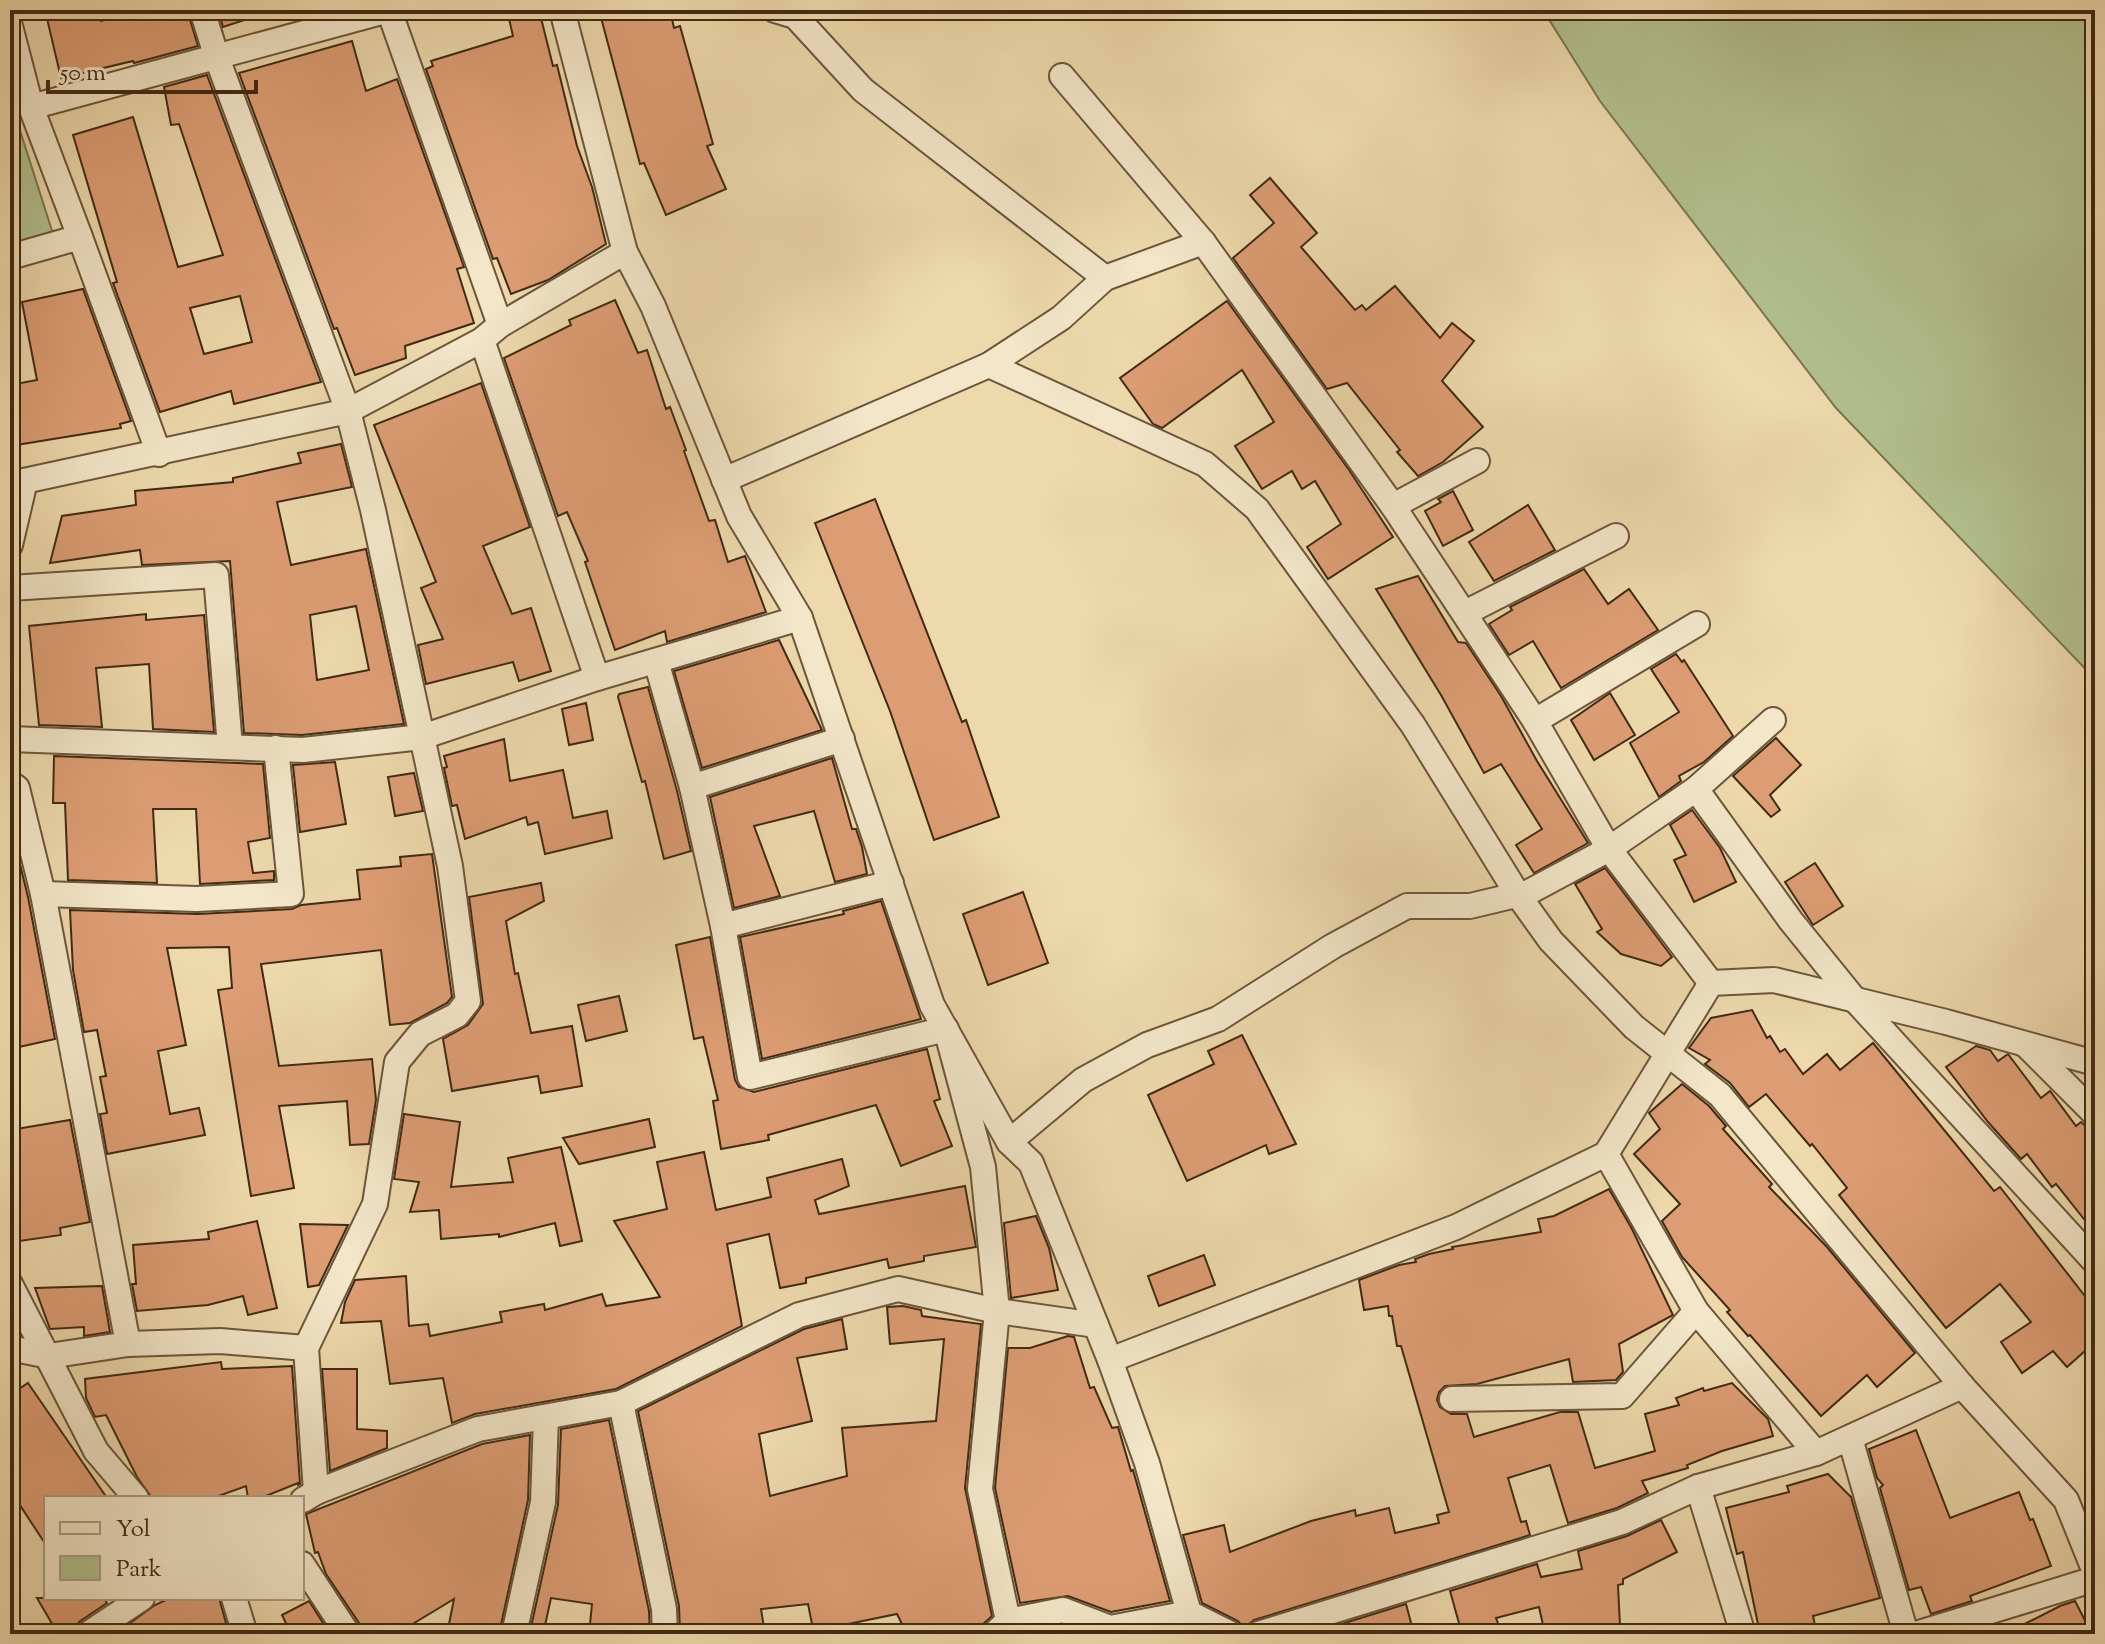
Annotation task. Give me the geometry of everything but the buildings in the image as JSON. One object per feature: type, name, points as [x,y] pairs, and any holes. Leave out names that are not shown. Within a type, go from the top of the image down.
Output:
[{"type":"street","points":[[202,10],[348,411],[373,510],[450,866],[468,1001],[457,1015],[420,1034],[397,1062],[375,1204],[306,1348],[309,1497],[478,1429],[621,1403],[799,1315],[898,1289],[997,1311],[1096,1325]]},
{"type":"street","points":[[31,107],[389,10],[597,678]]},
{"type":"street","points":[[562,10],[625,252],[653,306],[739,516],[800,618],[932,1005],[1009,1142],[1031,1163],[1110,1360],[1147,1463],[1189,1613]]},
{"type":"street","points":[[775,10],[795,16],[863,90],[1105,278]]},
{"type":"street","points":[[10,26],[31,107],[159,454]]},
{"type":"street","points":[[1062,76],[1203,242],[1393,506],[1535,721],[1609,849],[1711,983]]},
{"type":"street","points":[[10,257],[80,237]]},
{"type":"street","points":[[724,480],[989,365],[1061,318],[1105,278],[1203,242]]},
{"type":"street","points":[[10,545],[18,482],[348,411],[491,332],[625,252]]},
{"type":"street","points":[[989,365],[1205,464],[1257,509],[1413,725],[1518,895],[1551,941],[1634,1027],[1720,1095],[1962,1386],[2066,1500],[2095,1572]]},
{"type":"street","points":[[1393,506],[1477,461]]},
{"type":"street","points":[[1465,613],[1616,536]]},
{"type":"street","points":[[10,588],[216,575],[230,747]]},
{"type":"street","points":[[10,739],[303,750],[422,737],[597,678],[800,618]]},
{"type":"street","points":[[1535,721],[1697,624]]},
{"type":"street","points":[[656,661],[692,787],[723,926],[750,1077],[946,1029]]},
{"type":"street","points":[[1009,1142],[1083,1080],[1147,1045],[1218,1019],[1333,946],[1407,906],[1470,906],[1529,892],[1609,849],[1696,789],[1773,720]]},
{"type":"street","points":[[692,787],[842,739]]},
{"type":"street","points":[[43,894],[197,899],[291,894],[276,748]]},
{"type":"street","points":[[10,783],[17,788],[43,894],[128,1344]]},
{"type":"street","points":[[1696,789],[1791,921],[1855,1000],[2095,1262]]},
{"type":"street","points":[[723,926],[891,883]]},
{"type":"street","points":[[1711,983],[1774,980],[2095,1063]]},
{"type":"street","points":[[1110,1360],[1456,1227],[1606,1154],[1711,983]]},
{"type":"street","points":[[946,1029],[983,1167],[997,1311],[980,1489],[1001,1628],[1063,1610],[1110,1628],[1189,1613],[1231,1634]]},
{"type":"street","points":[[2025,1044],[2095,1114]]},
{"type":"street","points":[[1606,1154],[1696,1311],[1816,1453]]},
{"type":"street","points":[[10,1284],[96,1451],[134,1496]]},
{"type":"street","points":[[1452,1399],[1622,1396],[1696,1311]]},
{"type":"street","points":[[10,1348],[49,1356],[128,1344],[220,1341],[306,1348]]},
{"type":"street","points":[[1258,1634],[1622,1522],[1698,1487],[1816,1453],[1962,1386]]},
{"type":"street","points":[[621,1403],[664,1609],[665,1634]]},
{"type":"street","points":[[514,1634],[543,1502],[546,1417]]},
{"type":"street","points":[[1850,1438],[1906,1634]]},
{"type":"street","points":[[1698,1487],[1743,1634]]},
{"type":"street","points":[[304,1567],[348,1634]]},
{"type":"street","points":[[1916,1634],[2095,1579]]},
{"type":"street","points":[[88,1634],[139,1600]]},
{"type":"street","points":[[235,1600],[245,1634]]},
{"type":"green space","points":[[1543,10],[2095,10],[2095,679],[1836,408],[1600,101]]},
{"type":"green space","points":[[10,99],[53,234],[10,244]]}]
